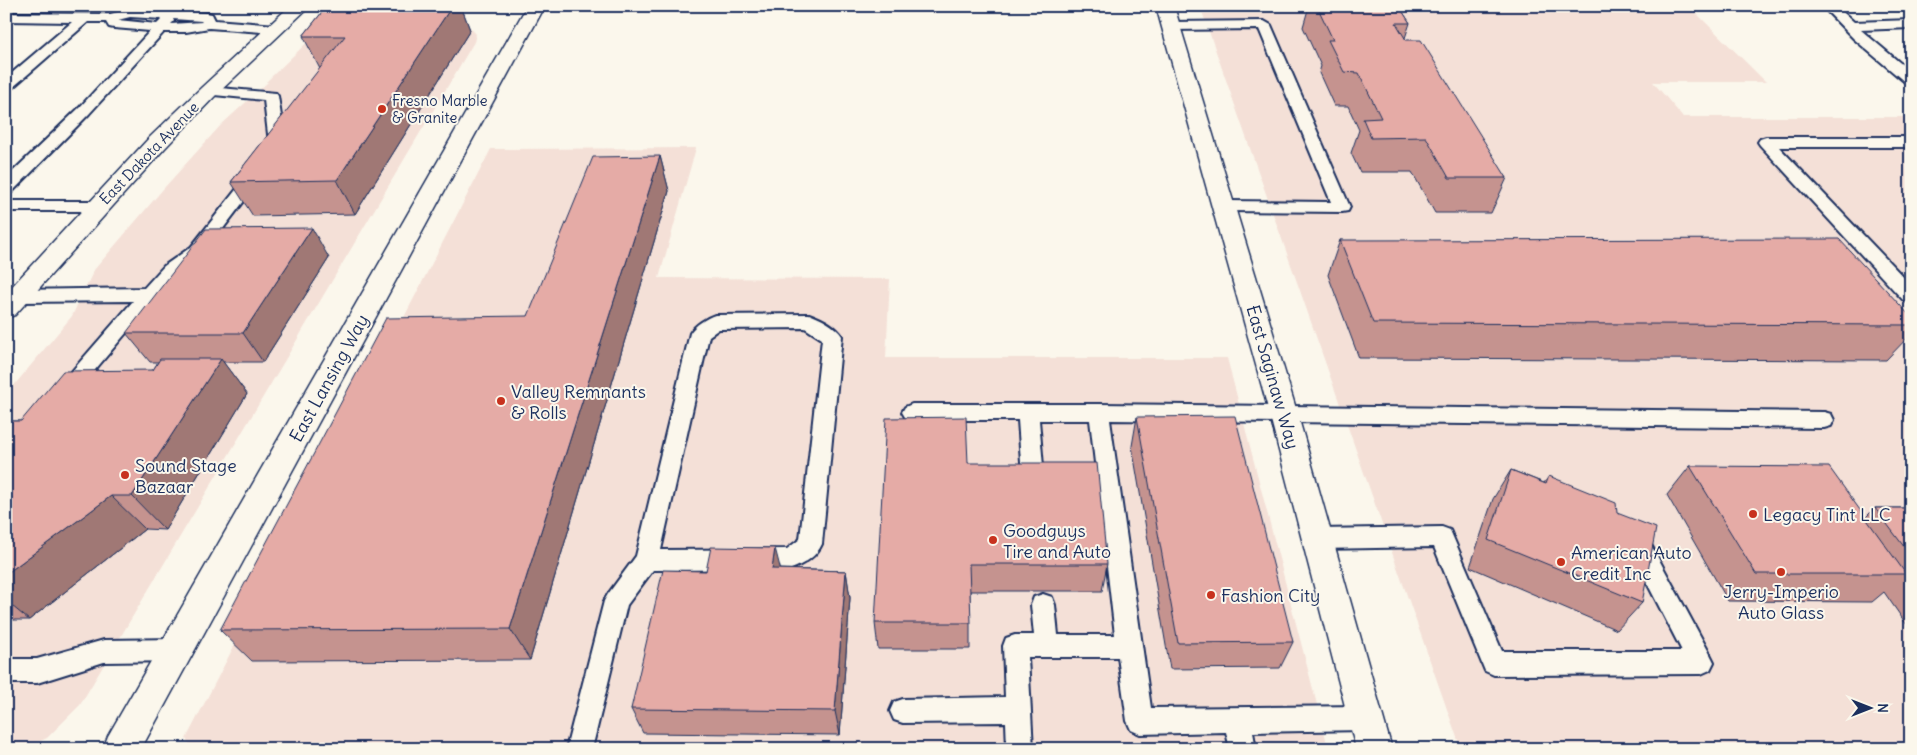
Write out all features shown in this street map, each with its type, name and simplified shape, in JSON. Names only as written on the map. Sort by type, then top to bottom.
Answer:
[{"type":"street","name":"East Dakota Avenue","points":[[12,302],[98,206],[209,91],[301,6]]},
{"type":"street","name":"East Lansing Way","points":[[121,749],[536,6]]},
{"type":"street","name":"East Saginaw Way","points":[[1168,16],[1284,412],[1374,749]]},
{"type":"lane","points":[[1828,6],[1851,26],[1859,36],[1911,80]]},
{"type":"lane","points":[[6,17],[110,18],[130,13],[173,14],[208,17],[210,24]]},
{"type":"lane","points":[[6,188],[84,111],[173,14]]},
{"type":"lane","points":[[1168,16],[1264,25],[1342,207],[1224,206]]},
{"type":"lane","points":[[6,86],[86,17]]},
{"type":"lane","points":[[110,18],[114,24],[194,29],[210,24],[276,29]]},
{"type":"lane","points":[[1851,26],[1911,24]]},
{"type":"lane","points":[[53,406],[170,270],[197,251],[273,153],[277,143],[271,96],[209,91]]},
{"type":"lane","points":[[1911,142],[1766,142],[1911,297]]},
{"type":"lane","points":[[6,206],[98,206]]},
{"type":"lane","points":[[12,302],[150,294]]},
{"type":"lane","points":[[579,749],[616,601],[647,560],[700,334],[715,322],[809,321],[832,336],[811,544],[791,559],[647,560]]},
{"type":"lane","points":[[912,412],[1284,412],[1824,420]]},
{"type":"lane","points":[[1028,412],[1035,503]]},
{"type":"lane","points":[[1098,412],[1140,721],[1365,718]]},
{"type":"lane","points":[[1318,539],[1442,537],[1494,663],[1701,662],[1641,548]]},
{"type":"lane","points":[[1043,605],[1047,646]]},
{"type":"lane","points":[[1020,749],[1016,646],[1129,646]]},
{"type":"lane","points":[[6,671],[37,671],[104,651],[178,650]]},
{"type":"lane","points":[[903,710],[1018,709]]},
{"type":"lane","points":[[1237,720],[1243,749]]},
{"type":"shaded area","points":[[1200,6],[1689,6],[1766,82],[1653,82],[1683,117],[1911,117],[1911,749],[1461,749]]},
{"type":"shaded area","points":[[468,25],[476,34],[474,42],[80,705],[47,738],[24,749],[6,749],[6,395],[72,316],[94,270],[164,188],[221,125],[268,82],[266,82],[323,27]]},
{"type":"shaded area","points":[[696,148],[659,278],[890,279],[886,358],[1227,358],[1327,743],[1323,749],[193,749],[186,739],[491,149]]},
{"type":"building","points":[[327,6],[452,6],[337,180],[231,182],[345,36],[303,36]]},
{"type":"building","points":[[1317,6],[1399,6],[1410,23],[1396,23],[1406,40],[1421,40],[1507,178],[1449,178],[1426,137],[1371,138],[1363,119],[1381,118],[1359,73],[1344,72],[1328,40],[1333,40]]},
{"type":"building","points":[[660,156],[510,629],[220,630],[386,318],[528,316],[593,157]]},
{"type":"building","points":[[312,228],[243,333],[126,333],[206,229]]},
{"type":"building","points":[[1839,239],[1911,317],[1911,325],[1373,323],[1340,240]]},
{"type":"building","points":[[160,359],[221,359],[132,496],[111,496],[6,574],[6,421],[21,421],[63,371],[153,370]]},
{"type":"building","points":[[1235,416],[1293,642],[1178,643],[1137,417]]},
{"type":"building","points":[[966,417],[968,463],[1097,463],[1107,564],[969,564],[971,623],[875,623],[886,418]]},
{"type":"building","points":[[1690,466],[1829,467],[1906,574],[1756,574]]},
{"type":"building","points":[[1511,470],[1546,484],[1549,476],[1616,503],[1617,513],[1656,528],[1642,603],[1488,540]]},
{"type":"building","points":[[1875,508],[1911,508],[1911,556]]},
{"type":"building","points":[[711,547],[775,548],[772,569],[846,571],[835,711],[631,709],[663,570],[706,571]]},
{"type":"place","name":"Fresno Marble & Granite","points":[[382,109]]},
{"type":"place","name":"Valley Remnants & Rolls","points":[[501,401]]},
{"type":"place","name":"Sound Stage Bazaar","points":[[125,475]]},
{"type":"place","name":"Legacy Tint LLC","points":[[1753,514]]},
{"type":"place","name":"Goodguys Tire and Auto","points":[[993,540]]},
{"type":"place","name":"American Auto Credit Inc","points":[[1561,562]]},
{"type":"place","name":"Jerry-Imperio Auto Glass","points":[[1781,572]]},
{"type":"place","name":"Fashion City","points":[[1211,595]]}]
